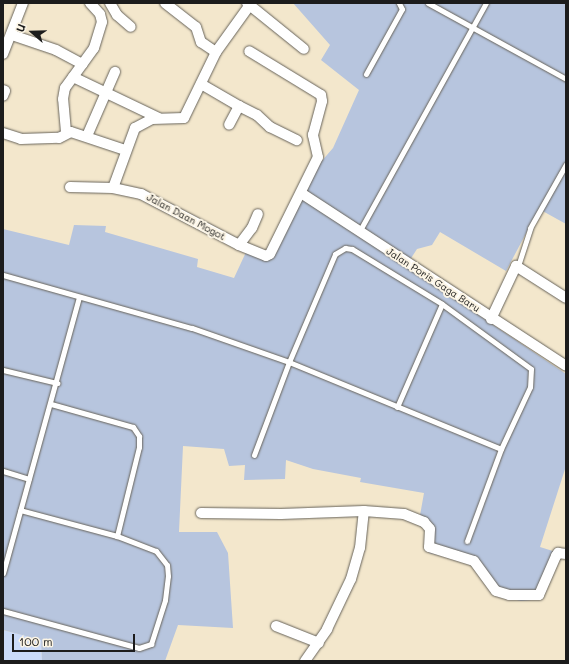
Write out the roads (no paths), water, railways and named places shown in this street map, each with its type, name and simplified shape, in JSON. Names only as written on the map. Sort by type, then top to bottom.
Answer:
[{"type":"street","points":[[3,54],[12,35],[23,3]]},
{"type":"street","points":[[66,132],[63,99],[65,88],[94,48],[102,22],[100,14],[90,3]]},
{"type":"street","points":[[110,3],[117,15],[131,27]]},
{"type":"street","points":[[164,3],[196,27],[201,42],[216,52]]},
{"type":"street","points":[[113,188],[125,150],[135,128],[141,122],[184,118],[216,52],[248,4],[304,49]]},
{"type":"street","points":[[12,35],[56,50],[82,64]]},
{"type":"street","name":"Jalan Daan Mogot","points":[[70,187],[113,188],[141,194],[239,245],[266,256],[270,254],[318,157],[313,135],[322,101],[321,95],[249,51]]},
{"type":"street","points":[[87,136],[105,91],[115,72]]},
{"type":"street","points":[[73,77],[161,119]]},
{"type":"street","points":[[201,84],[257,115],[270,127],[297,140]]},
{"type":"street","points":[[3,90],[5,91],[3,96]]},
{"type":"street","points":[[229,125],[239,106]]},
{"type":"street","points":[[3,133],[21,139],[59,138],[66,132]]},
{"type":"street","points":[[66,132],[87,136],[125,150]]},
{"type":"street","name":"Jalan Poris Gaga Baru","points":[[301,193],[491,319],[566,366]]},
{"type":"street","points":[[239,245],[252,228],[258,214]]},
{"type":"street","points":[[491,319],[500,304],[513,269],[518,266],[566,298]]},
{"type":"street","points":[[305,661],[319,643],[355,568],[364,511]]},
{"type":"street","points":[[201,513],[288,514],[364,511],[404,514],[424,522],[430,529],[429,548],[474,561],[496,591],[509,595],[539,595],[556,556],[558,553],[566,554]]},
{"type":"street","points":[[276,626],[319,643]]},
{"type":"lane","points":[[366,74],[402,9],[399,3]]},
{"type":"lane","points":[[428,3],[566,79]]},
{"type":"lane","points":[[359,232],[486,3]]},
{"type":"lane","points":[[518,266],[530,228],[566,164]]},
{"type":"lane","points":[[254,455],[289,362],[339,250],[345,248],[357,251],[442,304],[531,369],[530,387],[502,449],[467,540]]},
{"type":"lane","points":[[3,275],[192,328],[289,362],[502,449]]},
{"type":"lane","points":[[3,573],[80,296]]},
{"type":"lane","points":[[396,407],[442,304]]},
{"type":"lane","points":[[3,370],[57,383]]},
{"type":"lane","points":[[51,404],[133,427],[140,436],[139,447],[117,536]]},
{"type":"lane","points":[[3,471],[29,479]]},
{"type":"lane","points":[[3,611],[138,648],[151,644],[165,600],[168,576],[167,565],[156,551],[117,536],[20,510]]}]
